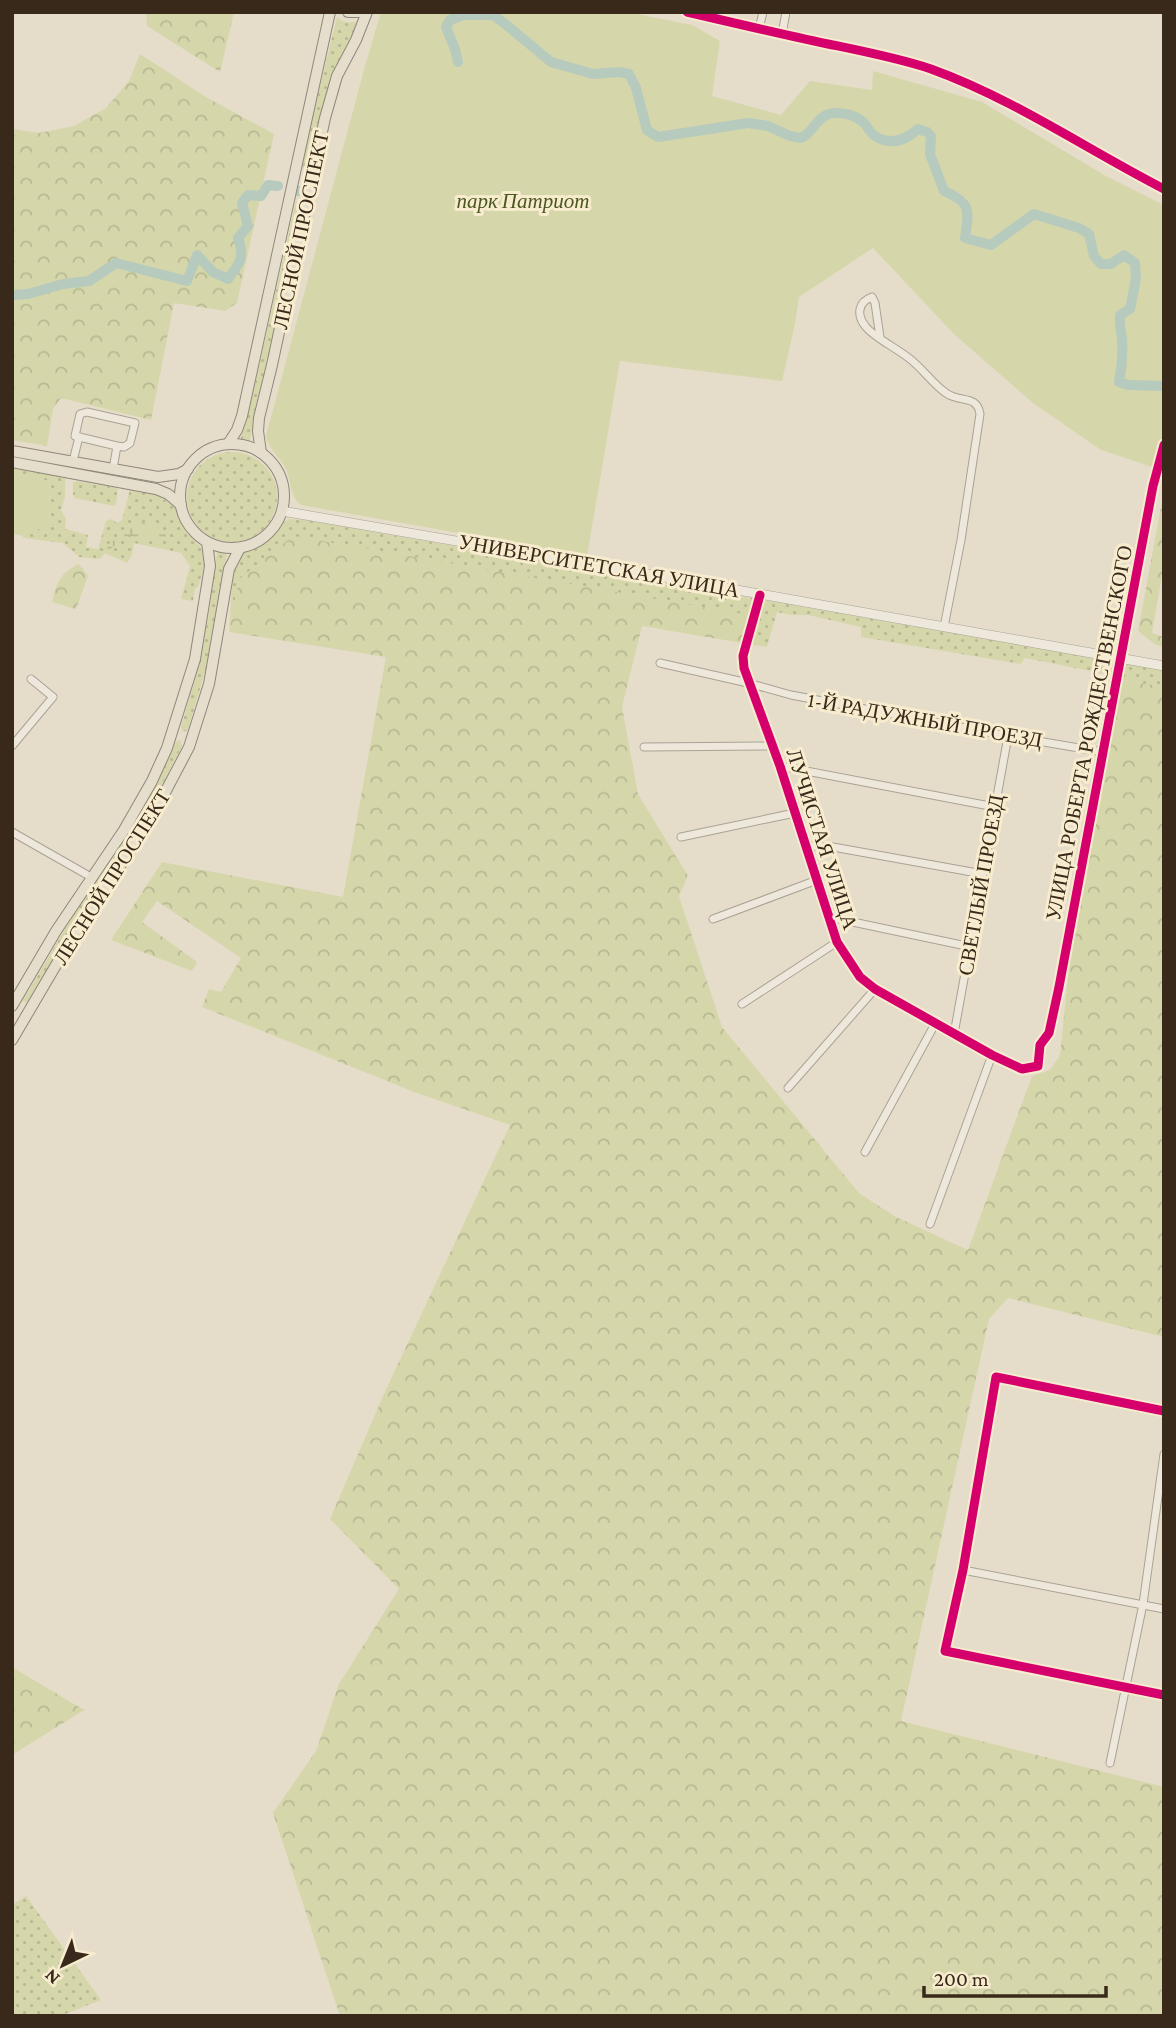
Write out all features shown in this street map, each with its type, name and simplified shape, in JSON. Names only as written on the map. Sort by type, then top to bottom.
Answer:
[{"type":"main road","name":"ЛЕСНОЙ ПРОСПЕКТ","points":[[228,444],[242,416],[330,12]]},
{"type":"main road","points":[[348,12],[359,12]]},
{"type":"main road","name":"ЛЕСНОЙ ПРОСПЕКТ","points":[[261,453],[259,418],[333,88],[367,12]]},
{"type":"main road","points":[[12,451],[158,477],[179,474],[214,447],[228,444],[250,448],[271,462],[283,485],[282,511],[267,536],[249,546],[223,548],[194,533],[185,520],[181,505],[182,480],[188,469]]},
{"type":"main road","points":[[12,462],[160,490],[181,505]]},
{"type":"main road","name":"ЛЕСНОЙ ПРОСПЕКТ","points":[[12,1006],[56,931],[135,811],[152,781],[170,739],[195,659],[210,566],[207,542]]},
{"type":"main road","name":"ЛЕСНОЙ ПРОСПЕКТ","points":[[12,1040],[76,931],[150,821],[188,747],[209,684],[229,569],[240,548]]},
{"type":"main road","points":[[175,727],[183,734],[194,732]]},
{"type":"main road","points":[[170,739],[181,738],[188,747]]},
{"type":"main road","points":[[12,1006],[24,1006],[28,1013]]},
{"type":"street","points":[[687,12],[930,69],[1019,108],[1164,189]]},
{"type":"street","points":[[759,29],[763,12]]},
{"type":"street","points":[[782,34],[786,12]]},
{"type":"street","points":[[880,337],[872,297],[859,306],[859,314],[866,327],[880,337],[911,359],[947,395],[974,401],[979,406],[967,502],[944,627]]},
{"type":"street","points":[[86,412],[135,423],[130,443],[124,447],[117,446],[75,436],[80,414],[86,412]]},
{"type":"street","points":[[74,461],[79,438]]},
{"type":"street","points":[[113,469],[117,446]]},
{"type":"street","name":"УЛИЦА РОБЕРТА РОЖДЕСТВЕНСКОГО","points":[[1059,987],[1153,486]]},
{"type":"street","name":"УНИВЕРСИТЕТСКАЯ УЛИЦА","points":[[282,511],[1164,666]]},
{"type":"street","name":"ЛУЧИСТАЯ УЛИЦА","points":[[760,595],[743,656],[748,683],[780,766],[837,942],[860,977],[875,989],[935,1024],[1022,1069],[1038,1066],[1040,1045],[1049,1033],[1059,987]]},
{"type":"street","name":"1-Й РАДУЖНЫЙ ПРОЕЗД","points":[[660,663],[792,695],[1103,752]]},
{"type":"street","points":[[12,746],[53,697],[31,679]]},
{"type":"street","name":"СВЕТЛЫЙ ПРОЕЗД","points":[[954,1034],[1008,736]]},
{"type":"street","points":[[644,747],[773,746]]},
{"type":"street","points":[[780,766],[995,807]]},
{"type":"street","points":[[681,837],[795,813]]},
{"type":"street","points":[[12,832],[91,877]]},
{"type":"street","points":[[806,846],[833,847],[984,874]]},
{"type":"street","points":[[713,919],[817,880]]},
{"type":"street","points":[[830,917],[971,947]]},
{"type":"street","points":[[742,1004],[837,942]]},
{"type":"street","points":[[788,1088],[875,989]]},
{"type":"street","points":[[865,1152],[935,1024]]},
{"type":"street","points":[[930,1224],[992,1055]]},
{"type":"street","points":[[1164,1410],[996,1377],[963,1570],[945,1651],[1164,1695]]},
{"type":"street","points":[[1110,1763],[1143,1604],[1164,1454]]},
{"type":"street","points":[[963,1570],[1164,1609]]},
{"type":"green space","points":[[146,12],[234,12],[220,72],[147,26]]},
{"type":"green space","name":"парк Патриот","points":[[381,12],[627,12],[692,25],[720,41],[712,96],[781,115],[810,81],[872,90],[873,71],[982,102],[1106,176],[1164,205],[1164,471],[1101,450],[1033,403],[955,335],[873,248],[799,297],[782,381],[620,361],[587,556],[301,505],[293,493],[286,469],[266,436]]},
{"type":"green space","points":[[337,17],[348,22],[360,21],[334,77],[308,169],[300,168]]},
{"type":"green space","points":[[140,54],[206,97],[274,134],[237,303],[225,311],[174,303],[151,420],[61,398],[53,409],[47,446],[12,440],[12,129],[39,133],[74,126],[106,108],[129,81]]},
{"type":"green space","points":[[296,201],[305,203],[249,444],[240,442]]},
{"type":"green space","points":[[232,452],[249,456],[264,465],[273,480],[277,497],[273,514],[264,529],[249,538],[232,542],[215,538],[200,529],[191,514],[187,497],[191,480],[200,465],[215,456]]},
{"type":"green space","points":[[12,468],[65,477],[65,497],[61,510],[66,519],[65,529],[88,535],[86,547],[98,549],[106,521],[111,519],[117,523],[122,520],[130,489],[161,497],[170,504],[174,503],[185,531],[200,546],[204,556],[204,567],[193,601],[181,599],[190,566],[181,553],[134,543],[127,563],[105,553],[100,559],[79,557],[63,543],[24,538],[21,535],[49,525],[51,481],[12,474]]},
{"type":"green space","points":[[12,474],[51,481],[49,526],[21,535],[12,534]]},
{"type":"green space","points":[[76,481],[118,488],[116,504],[114,506],[75,498],[73,483]]},
{"type":"green space","points":[[1164,491],[1164,564],[1152,633],[1164,637],[1164,647],[1156,645],[1138,631]]},
{"type":"green space","points":[[289,519],[1164,670],[1164,687],[1025,658],[1021,664],[861,637],[861,627],[808,615],[777,612],[767,647],[748,644],[755,616],[239,579],[229,632],[237,563],[241,556],[269,538]]},
{"type":"green space","points":[[136,521],[164,531],[167,539],[127,536],[105,553],[111,540]]},
{"type":"green space","points":[[293,536],[755,616],[748,644],[642,626],[622,707],[638,794],[688,876],[679,896],[722,1027],[859,1193],[896,1217],[968,1250],[1032,1076],[1050,1070],[1060,1055],[1069,966],[1122,680],[1164,687],[1164,1337],[1008,1298],[989,1319],[901,1721],[1164,1787],[1164,2016],[340,2016],[273,1813],[316,1751],[339,1684],[399,1589],[330,1519],[383,1396],[510,1125],[417,1093],[202,1007],[209,989],[221,992],[241,958],[157,901],[142,922],[197,962],[192,971],[111,940],[162,862],[343,897],[386,657],[229,632],[239,579]]},
{"type":"green space","points":[[217,552],[227,554],[206,668],[188,730],[183,732],[181,727],[197,672],[209,614]]},
{"type":"green space","points":[[79,564],[88,576],[76,609],[52,602],[60,579]]},
{"type":"green space","points":[[180,740],[182,746],[141,825],[66,938],[28,1006],[22,1001],[72,916],[132,826],[175,742]]},
{"type":"green space","points":[[12,1667],[84,1710],[12,1755]]},
{"type":"green space","points":[[26,1896],[101,2000],[60,2016],[12,2016],[12,1905]]},
{"type":"waterway","points":[[458,62],[446,27],[450,20],[463,15],[493,15],[551,62],[593,74],[629,74],[636,88],[647,130],[658,137],[748,123],[768,126],[801,138],[825,116],[838,113],[857,118],[873,135],[887,141],[903,139],[918,129],[927,132],[931,136],[930,154],[944,191],[960,200],[966,209],[965,238],[991,245],[1034,214],[1079,228],[1089,234],[1094,256],[1101,264],[1111,264],[1124,255],[1135,263],[1136,279],[1130,309],[1120,315],[1122,366],[1119,382],[1128,385],[1164,386]]},
{"type":"waterway","points":[[12,295],[89,281],[116,263],[187,281],[197,255],[213,272],[228,279],[240,260],[238,238],[248,226],[242,203],[248,195],[261,196],[268,185],[278,186]]},
{"type":"waterway","points":[[297,191],[302,191]]},
{"type":"cycle path","points":[[687,12],[906,61],[931,69],[1021,110],[1164,189]]},
{"type":"cycle path","points":[[760,595],[743,656],[744,668],[780,766],[837,942],[860,977],[875,989],[992,1055],[1022,1069],[1038,1066],[1040,1045],[1049,1033],[1059,987],[1153,486],[1164,445]]},
{"type":"cycle path","points":[[1164,1411],[996,1377],[963,1570],[945,1651],[1164,1695]]}]
